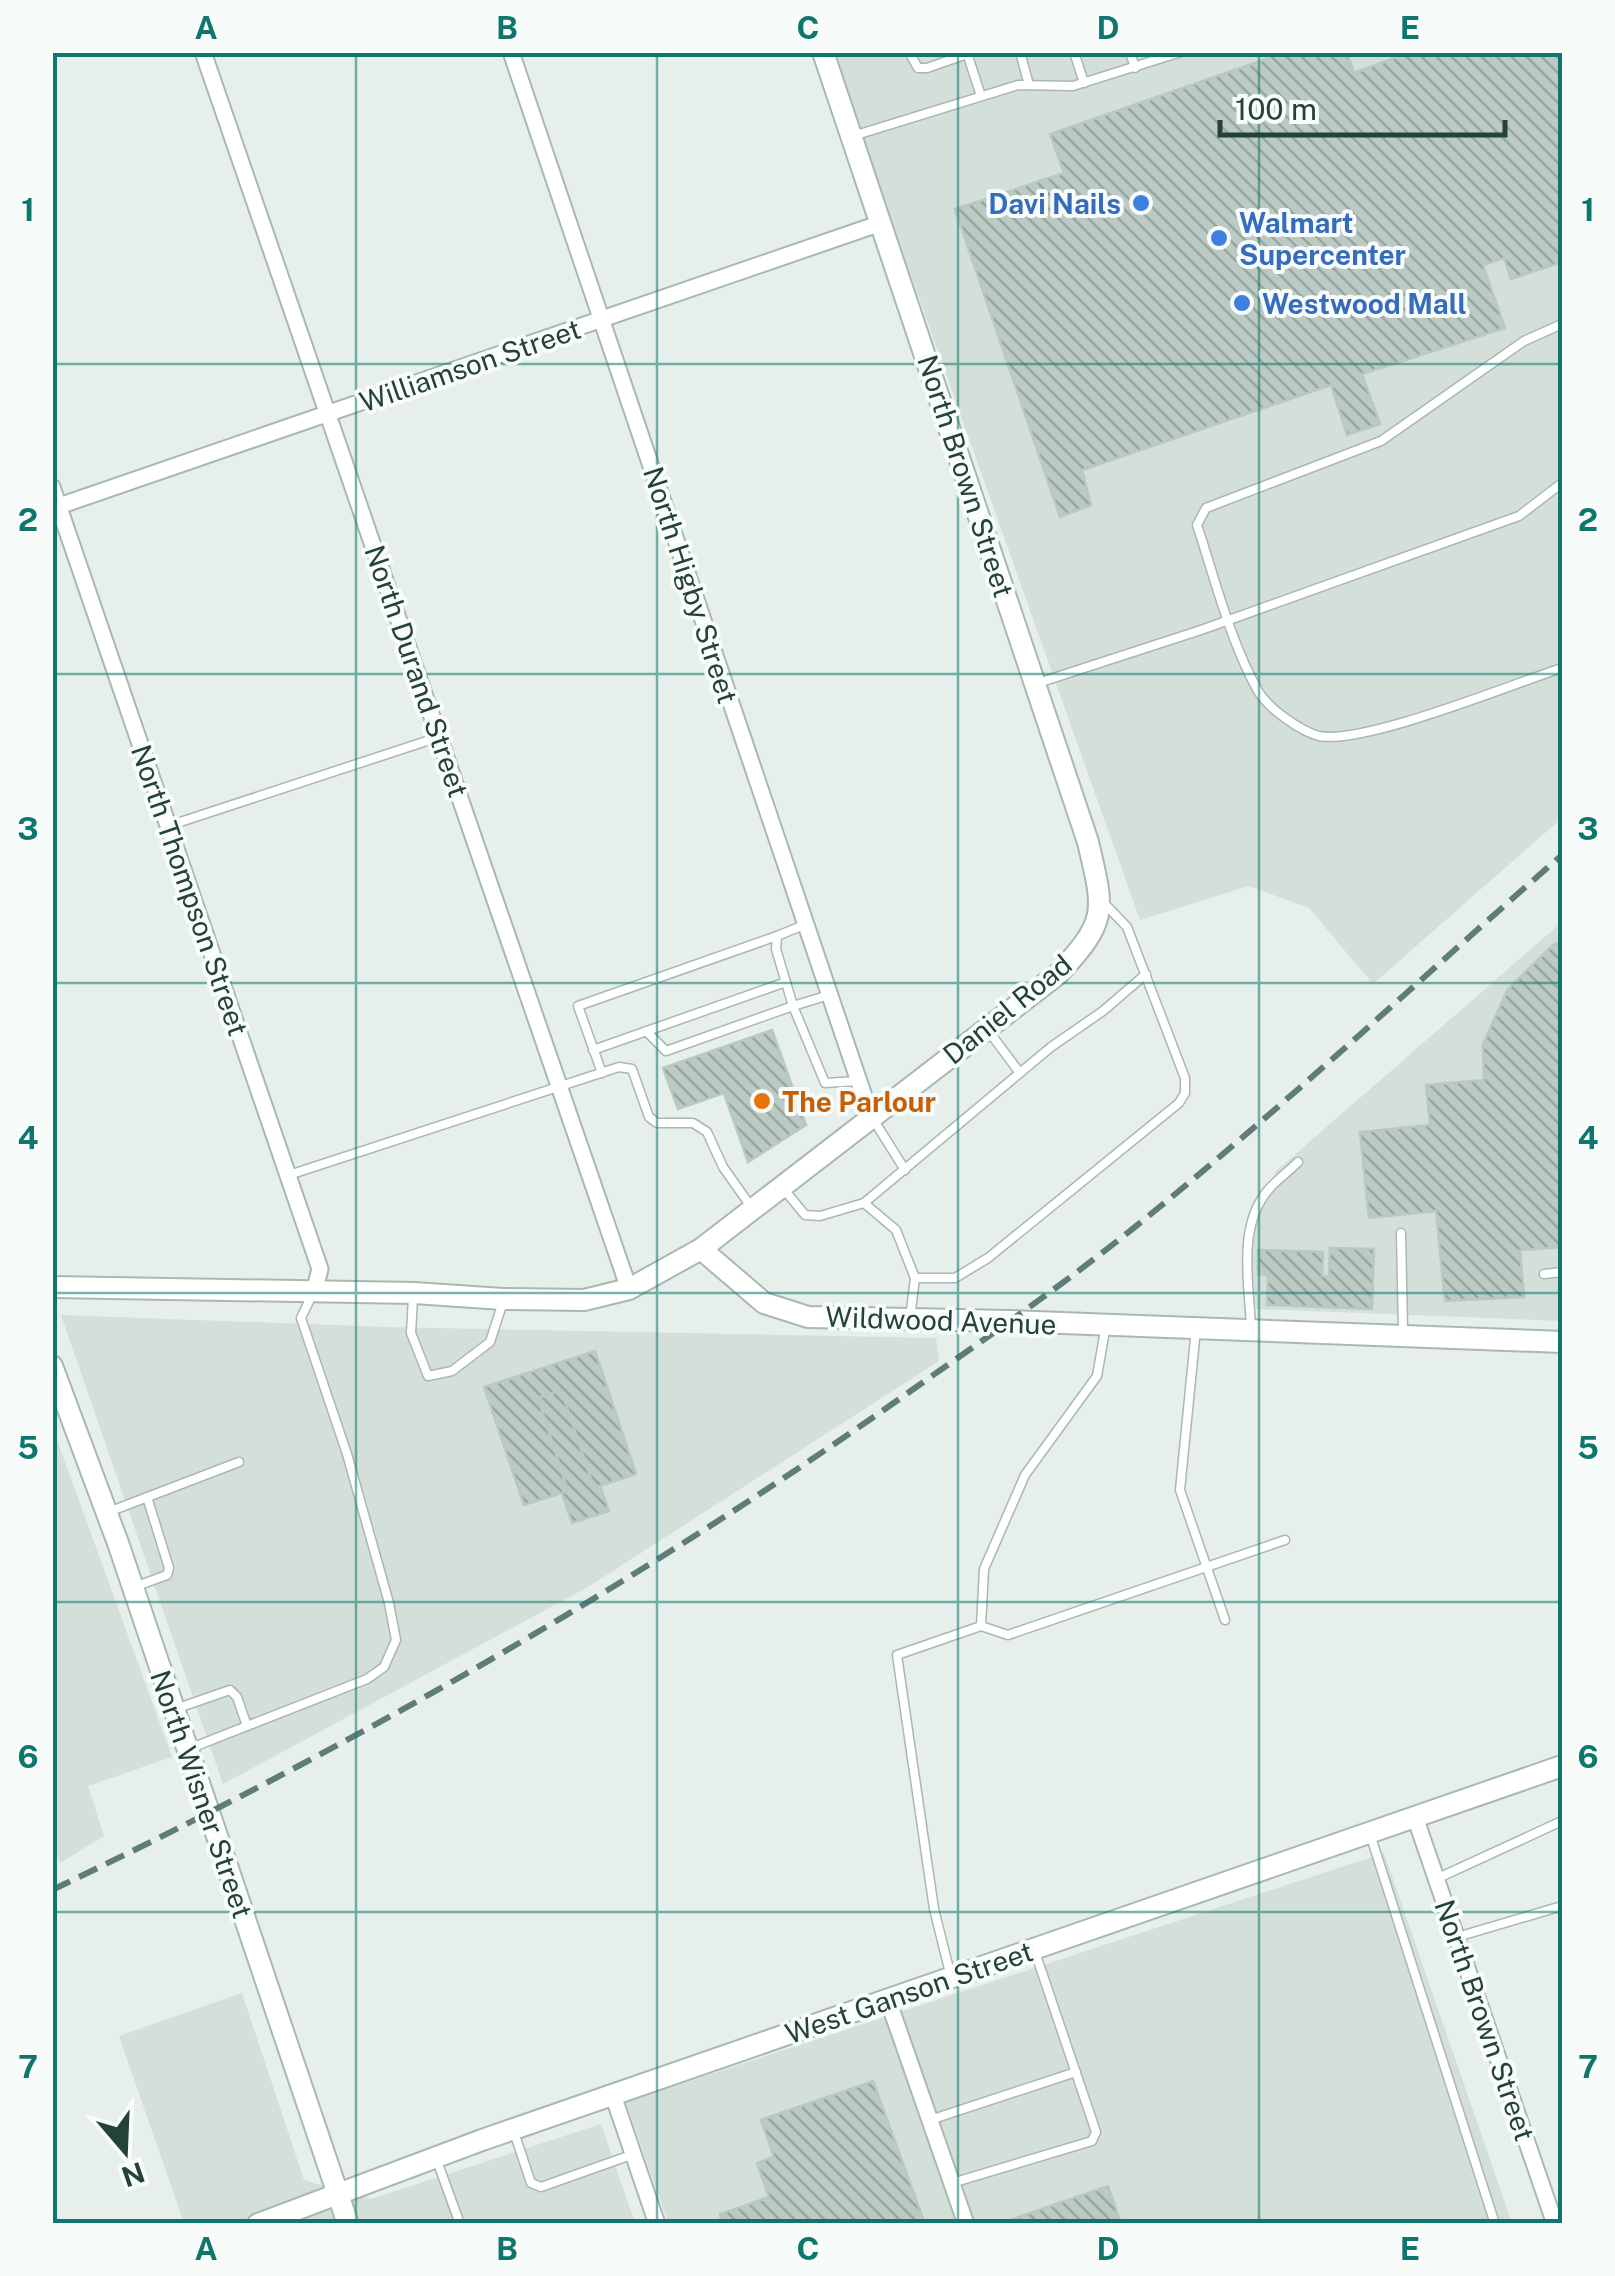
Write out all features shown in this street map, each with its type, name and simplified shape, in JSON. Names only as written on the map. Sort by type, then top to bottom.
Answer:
[{"type":"street","name":"North Durand Street","points":[[203,52],[629,1289]]},
{"type":"street","name":"North Higby Street","points":[[511,52],[871,1117]]},
{"type":"street","name":"North Brown Street","points":[[824,52],[1088,842],[1102,901]]},
{"type":"street","name":"Williamson Street","points":[[59,506],[882,223]]},
{"type":"street","name":"North Thompson Street","points":[[52,488],[320,1269],[314,1292]]},
{"type":"street","name":"Daniel Road","points":[[701,1249],[1058,974],[1095,931],[1102,901]]},
{"type":"street","points":[[52,1288],[414,1293],[584,1300],[629,1289],[701,1249]]},
{"type":"street","name":"Wildwood Avenue","points":[[701,1249],[764,1303],[808,1316],[1562,1342]]},
{"type":"street","name":"North Wisner Street","points":[[52,1366],[132,1588],[348,2224]]},
{"type":"street","name":"West Ganson Street","points":[[258,2224],[513,2129],[1370,1832],[1562,1770]]},
{"type":"street","name":"North Brown Street","points":[[1415,1817],[1555,2224]]},
{"type":"street","points":[[888,2000],[966,2224]]},
{"type":"street","points":[[614,2095],[657,2224]]},
{"type":"lane","points":[[910,52],[918,68],[966,53],[981,96]]},
{"type":"lane","points":[[1020,52],[1030,85]]},
{"type":"lane","points":[[1074,52],[1084,83]]},
{"type":"lane","points":[[1130,52],[1136,68]]},
{"type":"lane","points":[[853,136],[1018,85],[1073,86],[1177,53]]},
{"type":"lane","points":[[1562,324],[1524,341],[1381,441],[1206,508],[1197,525],[1229,620],[1260,694],[1294,724],[1319,736],[1361,735],[1562,668]]},
{"type":"lane","points":[[1035,684],[1229,620],[1519,516],[1562,483]]},
{"type":"lane","points":[[167,826],[439,737]]},
{"type":"lane","points":[[915,1278],[955,1278],[988,1258],[1179,1104],[1185,1092],[1185,1078],[1127,926],[1102,901]]},
{"type":"lane","points":[[602,1073],[578,1006],[804,925]]},
{"type":"lane","points":[[777,936],[776,949],[786,982],[825,1084],[859,1081]]},
{"type":"lane","points":[[782,1187],[806,1215],[820,1216],[864,1203],[1146,974]]},
{"type":"lane","points":[[594,1050],[786,982]]},
{"type":"lane","points":[[646,1031],[666,1051],[828,995]]},
{"type":"lane","points":[[987,1028],[1020,1074]]},
{"type":"lane","points":[[288,1175],[619,1066],[632,1069],[649,1116],[657,1123],[694,1123],[707,1132],[723,1166],[752,1208]]},
{"type":"lane","points":[[871,1117],[906,1170]]},
{"type":"lane","points":[[1251,1331],[1248,1244],[1254,1216],[1266,1191],[1298,1162]]},
{"type":"lane","points":[[864,1203],[896,1230],[915,1278],[910,1318]]},
{"type":"lane","points":[[1400,1233],[1403,1337]]},
{"type":"lane","points":[[1544,1274],[1562,1272]]},
{"type":"lane","points":[[187,1750],[367,1680],[384,1667],[396,1640],[347,1454],[300,1318],[314,1292]]},
{"type":"lane","points":[[414,1293],[411,1333],[428,1376],[452,1371],[490,1342],[503,1299]]},
{"type":"lane","points":[[981,1626],[984,1569],[1025,1475],[1097,1376],[1106,1325]]},
{"type":"lane","points":[[1196,1329],[1180,1490],[1226,1620]]},
{"type":"lane","points":[[106,1513],[240,1462]]},
{"type":"lane","points":[[132,1588],[167,1575],[169,1568],[147,1497]]},
{"type":"lane","points":[[951,1977],[934,1909],[897,1655],[981,1626],[1008,1635],[1284,1540]]},
{"type":"lane","points":[[174,1710],[230,1690],[237,1696],[247,1726]]},
{"type":"lane","points":[[1436,1878],[1562,1820]]},
{"type":"lane","points":[[1370,1832],[1496,2224]]},
{"type":"lane","points":[[1456,1938],[1562,1906]]},
{"type":"lane","points":[[952,2183],[1092,2140],[1096,2132],[1034,1949]]},
{"type":"lane","points":[[930,2120],[1076,2072]]},
{"type":"lane","points":[[513,2129],[532,2183],[542,2188],[634,2154]]},
{"type":"lane","points":[[436,2158],[460,2224]]},
{"type":"shaded area","points":[[832,53],[1562,53],[1562,818],[1373,984],[1309,908],[1249,886],[1140,920]]},
{"type":"shaded area","points":[[1562,922],[1562,1321],[1256,1309],[1247,1237],[1276,1171]]},
{"type":"shaded area","points":[[61,1315],[387,1327],[936,1338],[939,1361],[588,1587],[223,1784]]},
{"type":"shaded area","points":[[53,1429],[172,1757],[88,1786],[104,1836],[60,1863],[52,1840]]},
{"type":"shaded area","points":[[1384,1853],[1512,2223],[668,2223],[626,2102]]},
{"type":"shaded area","points":[[242,1993],[304,2180],[371,2199],[601,2124],[635,2223],[184,2223],[119,2036]]},
{"type":"building","name":"Westwood Mall","points":[[1267,52],[1347,52],[1354,73],[1410,52],[1562,52],[1562,262],[1511,279],[1504,258],[1483,265],[1505,328],[1362,374],[1380,424],[1347,435],[1331,385],[1082,470],[1091,505],[1060,517],[955,209],[1064,173],[1050,134],[1269,58]]},
{"type":"building","points":[[1562,943],[1562,1247],[1520,1250],[1524,1297],[1445,1301],[1436,1211],[1369,1218],[1360,1132],[1430,1125],[1426,1085],[1484,1080],[1483,1044],[1508,989],[1554,944]]},
{"type":"building","name":"The Parlour","points":[[772,1030],[806,1125],[748,1162],[724,1093],[678,1109],[663,1068]]},
{"type":"building","points":[[1330,1248],[1374,1249],[1372,1309],[1267,1305],[1268,1275],[1258,1274],[1258,1250],[1323,1252],[1322,1276],[1329,1277]]},
{"type":"building","points":[[595,1351],[636,1474],[594,1488],[561,1390],[538,1398],[568,1491],[524,1505],[484,1387]]},
{"type":"building","points":[[561,1390],[594,1488],[600,1486],[609,1511],[572,1523],[562,1493],[568,1491],[538,1398]]},
{"type":"building","points":[[873,2081],[925,2224],[722,2224],[720,2214],[769,2197],[757,2163],[774,2157],[761,2120]]},
{"type":"building","points":[[1108,2186],[1120,2221],[1011,2224],[1010,2220]]},
{"type":"railway","points":[[52,1890],[279,1776],[502,1653],[719,1521],[825,1451],[1023,1312],[1173,1196],[1562,855]]},
{"type":"place","name":"Davi Nails","points":[[1141,203]]},
{"type":"place","name":"Walmart Supercenter","points":[[1219,238]]},
{"type":"place","name":"Westwood Mall","points":[[1242,303]]},
{"type":"place","name":"The Parlour","points":[[762,1101]]}]
